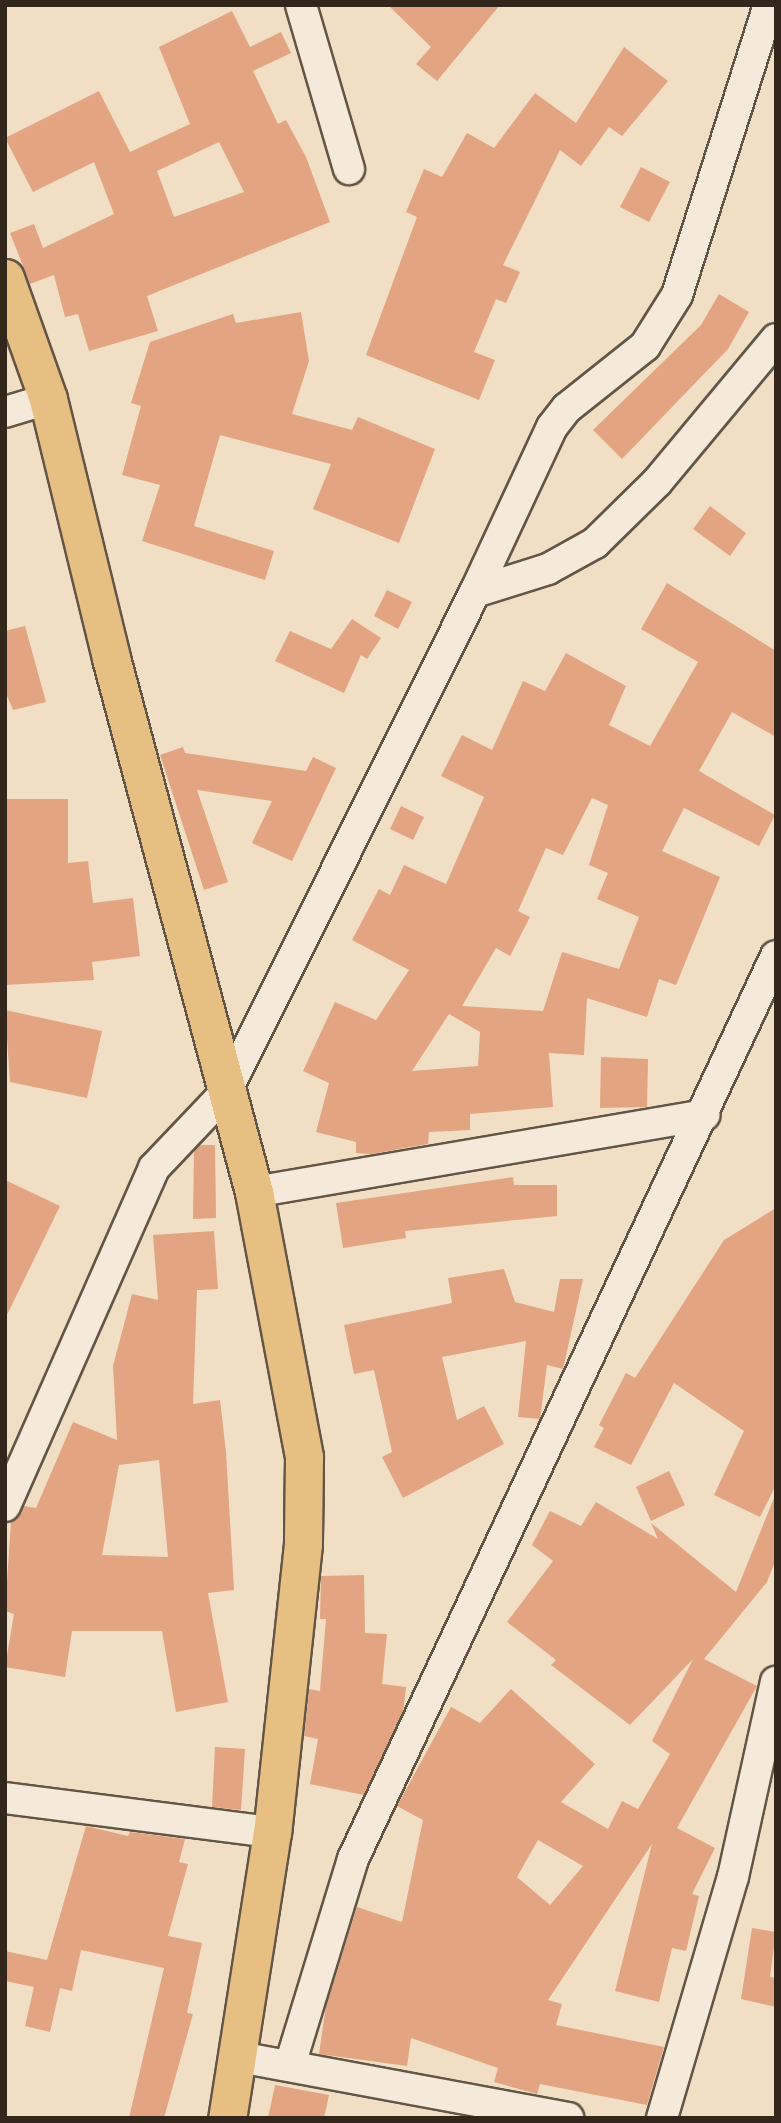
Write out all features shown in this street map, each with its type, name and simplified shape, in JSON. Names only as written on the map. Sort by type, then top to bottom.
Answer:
[{"type":"main road","points":[[5,278],[48,399],[254,1192],[304,1457],[307,1495],[272,1832],[239,2057],[227,2118]]},
{"type":"street","points":[[300,5],[349,169]]},
{"type":"street","points":[[5,1506],[154,1168],[226,1092],[475,592],[552,427],[645,346],[677,295],[769,5]]},
{"type":"street","points":[[475,592],[548,569],[594,543],[657,482],[776,339]]},
{"type":"street","points":[[5,412],[48,399]]},
{"type":"street","points":[[290,2065],[353,1859],[704,1115],[776,956]]},
{"type":"street","points":[[254,1192],[704,1115]]},
{"type":"street","points":[[662,2118],[733,1877],[776,1682]]},
{"type":"street","points":[[5,1798],[272,1832]]},
{"type":"street","points":[[239,2057],[568,2118]]},
{"type":"building","points":[[388,5],[500,5],[437,81],[416,64],[431,47]]},
{"type":"building","points":[[232,11],[250,47],[281,32],[291,53],[253,71],[278,124],[286,120],[306,157],[330,222],[147,296],[158,331],[89,351],[78,314],[65,317],[54,275],[30,284],[10,233],[34,224],[43,248],[114,214],[94,162],[33,192],[5,138],[99,91],[130,152],[190,124],[159,47]],"holes":[[[219,142],[244,192],[174,217],[157,171]]]},
{"type":"building","points":[[624,47],[668,81],[622,136],[609,127],[581,166],[560,150],[503,265],[520,272],[506,303],[496,299],[474,352],[495,360],[479,400],[366,355],[417,217],[406,212],[424,169],[442,177],[467,133],[494,148],[535,93],[576,123]]},
{"type":"building","points":[[641,167],[670,182],[649,222],[620,207]]},
{"type":"building","points":[[719,294],[749,312],[728,349],[622,459],[593,430],[701,325]]},
{"type":"building","points":[[301,312],[309,361],[292,414],[352,430],[358,417],[435,449],[399,543],[313,509],[331,464],[220,435],[194,526],[274,551],[265,580],[142,541],[160,485],[122,475],[141,406],[131,403],[150,342],[233,314],[236,323]]},
{"type":"building","points":[[710,506],[746,533],[730,556],[693,529]]},
{"type":"building","points":[[667,583],[776,651],[776,737],[732,712],[699,771],[775,815],[759,846],[684,808],[662,851],[720,877],[676,985],[659,979],[647,1017],[587,998],[584,1055],[549,1053],[553,1107],[470,1114],[470,1130],[429,1132],[428,1144],[371,1154],[356,1153],[356,1142],[316,1132],[329,1083],[303,1071],[335,1002],[376,1020],[409,970],[352,940],[379,889],[390,895],[404,865],[446,884],[484,797],[441,776],[462,735],[492,750],[523,681],[545,691],[566,653],[626,686],[609,725],[650,746],[698,662],[641,629]],"holes":[[[592,798],[608,805],[589,865],[608,873],[597,899],[639,917],[619,969],[562,952],[543,1011],[462,1006],[496,948],[510,956],[530,917],[518,911],[546,848],[563,855]],[[449,1014],[480,1032],[478,1066],[412,1071]]]},
{"type":"building","points":[[387,590],[412,602],[398,629],[374,616]]},
{"type":"building","points":[[352,619],[381,638],[367,659],[361,655],[344,693],[275,661],[290,631],[331,649]]},
{"type":"building","points":[[25,626],[46,702],[13,710],[5,691],[5,631]]},
{"type":"building","points":[[183,747],[185,753],[306,771],[313,757],[336,768],[292,861],[252,843],[272,801],[197,790],[228,882],[204,890],[160,755]]},
{"type":"building","points":[[5,799],[68,799],[68,863],[88,861],[93,903],[133,898],[140,956],[92,962],[94,980],[5,985]]},
{"type":"building","points":[[401,806],[424,817],[413,840],[390,829]]},
{"type":"building","points":[[5,1010],[102,1031],[87,1098],[10,1082]]},
{"type":"building","points":[[601,1057],[648,1059],[647,1107],[600,1108]]},
{"type":"building","points":[[199,1145],[215,1145],[216,1218],[193,1219],[194,1152]]},
{"type":"building","points":[[513,1177],[514,1185],[557,1185],[557,1216],[405,1231],[406,1238],[343,1248],[336,1203]]},
{"type":"building","points":[[5,1180],[60,1206],[5,1319]]},
{"type":"building","points":[[776,1208],[776,1485],[760,1517],[714,1495],[744,1431],[674,1383],[631,1465],[594,1447],[604,1428],[599,1425],[626,1373],[635,1378],[724,1240]]},
{"type":"building","points":[[214,1231],[218,1289],[197,1290],[193,1404],[220,1400],[226,1452],[234,1590],[208,1593],[228,1702],[176,1712],[162,1631],[72,1631],[65,1677],[5,1667],[14,1614],[5,1611],[11,1522],[24,1506],[36,1508],[73,1422],[117,1440],[113,1366],[132,1294],[158,1300],[153,1235]],"holes":[[[159,1460],[168,1557],[102,1555],[119,1465]]]},
{"type":"building","points":[[504,1269],[515,1302],[554,1312],[560,1279],[583,1279],[563,1369],[547,1365],[540,1419],[518,1417],[526,1341],[442,1357],[457,1420],[484,1406],[504,1444],[403,1498],[382,1457],[392,1452],[374,1370],[354,1374],[344,1325],[452,1303],[448,1278]]},
{"type":"building","points":[[669,1471],[685,1505],[651,1521],[636,1487]]},
{"type":"building","points":[[776,1493],[776,1559],[767,1582],[704,1659],[757,1686],[677,1828],[715,1848],[692,1894],[699,1896],[686,1951],[672,1948],[659,2002],[615,1991],[652,1844],[548,2000],[562,2004],[556,2025],[664,2047],[647,2105],[540,2084],[537,2094],[494,2082],[498,2068],[411,2038],[407,2066],[319,2054],[326,2006],[357,1907],[402,1922],[423,1820],[397,1806],[451,1707],[480,1723],[511,1689],[595,1764],[561,1802],[608,1829],[622,1801],[638,1809],[670,1754],[652,1741],[693,1659],[630,1725],[551,1665],[556,1660],[507,1622],[553,1561],[532,1545],[550,1511],[581,1526],[596,1502],[658,1539],[651,1523],[736,1592]],"holes":[[[538,1840],[583,1866],[550,1905],[517,1877]]]},
{"type":"building","points":[[364,1575],[365,1633],[387,1634],[382,1684],[406,1687],[403,1712],[364,1795],[310,1784],[318,1739],[304,1736],[309,1689],[320,1691],[326,1619],[320,1619],[321,1576]]},
{"type":"building","points":[[215,1747],[245,1749],[241,1810],[212,1807]]},
{"type":"building","points":[[86,1826],[128,1836],[130,1832],[185,1839],[179,1862],[188,1864],[168,1936],[202,1943],[187,2013],[193,2014],[164,2118],[129,2118],[164,1968],[81,1950],[72,1991],[60,1988],[50,2032],[25,2026],[34,1987],[5,1981],[5,1951],[47,1960]]},
{"type":"building","points":[[752,1928],[776,1932],[770,1977],[776,1978],[776,2007],[741,1999]]},
{"type":"building","points":[[275,2085],[329,2095],[324,2118],[268,2118]]}]
